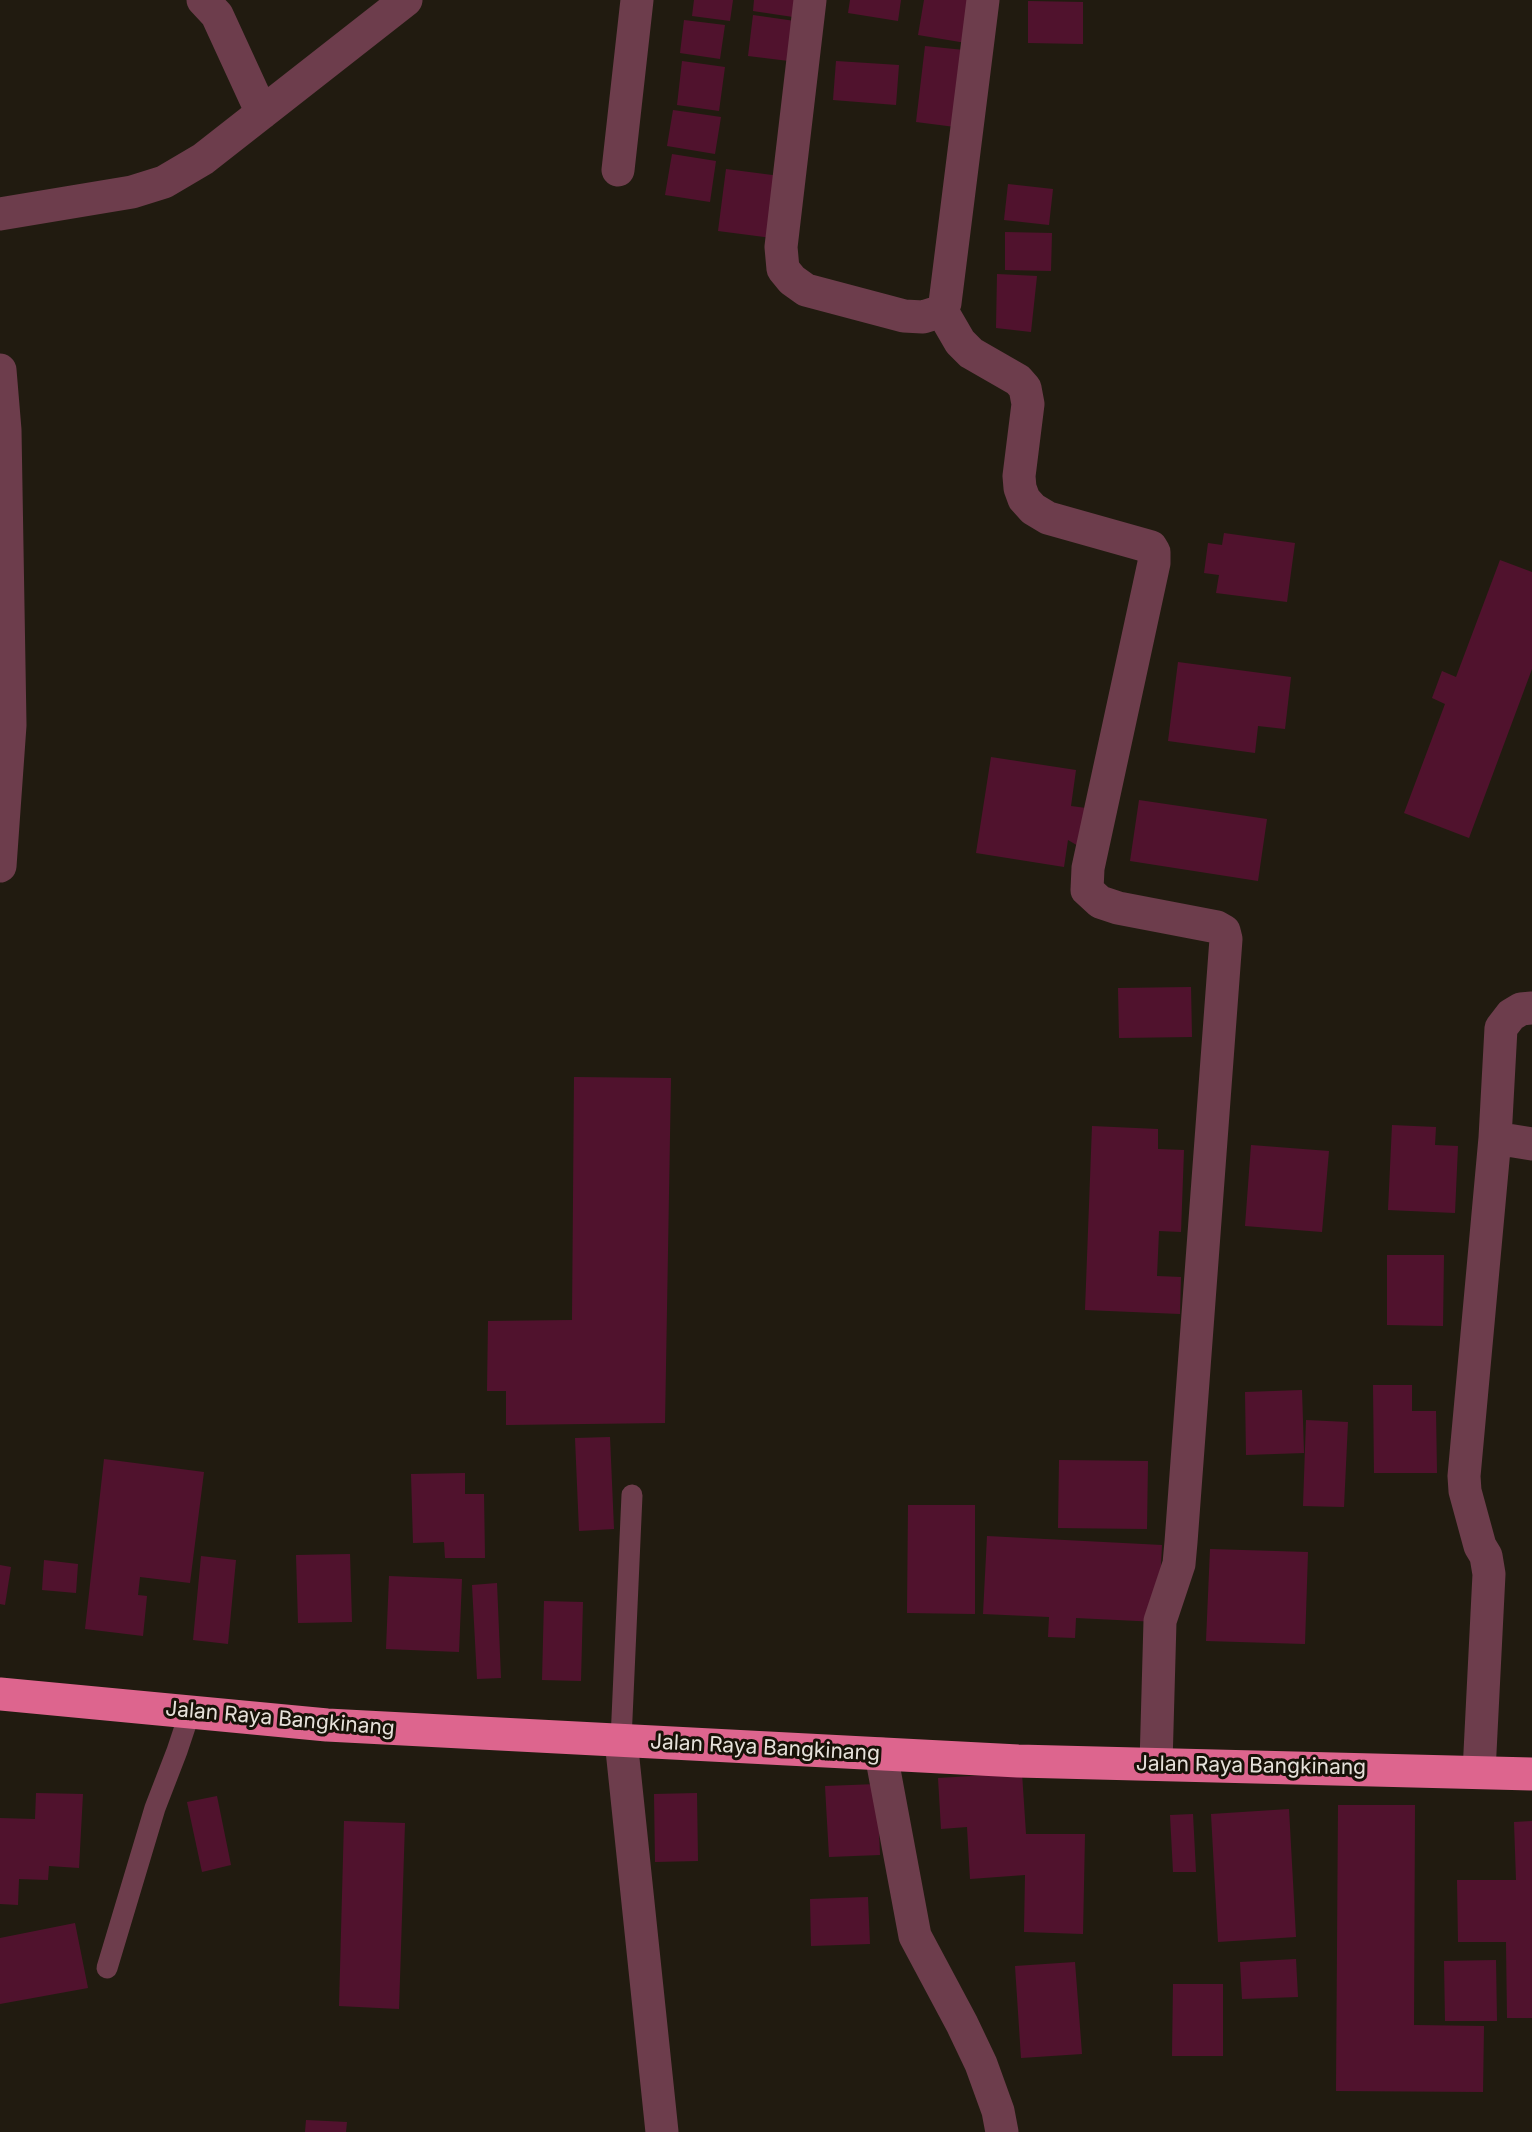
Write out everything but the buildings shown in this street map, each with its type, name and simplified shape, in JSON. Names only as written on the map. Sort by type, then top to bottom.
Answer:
[{"type":"highway","name":"Jalan Raya Bangkinang","points":[[0,1694],[327,1725],[881,1754],[1018,1761],[1532,1774]]},
{"type":"street","points":[[203,0],[217,15],[262,113]]},
{"type":"street","points":[[0,214],[132,192],[164,182],[203,159],[406,0]]},
{"type":"street","points":[[618,170],[637,0]]},
{"type":"street","points":[[810,0],[781,247],[783,269],[792,280],[806,290],[893,313],[923,317],[942,311]]},
{"type":"street","points":[[942,311],[945,303],[983,0]]},
{"type":"street","points":[[942,311],[960,342],[971,353],[1018,380],[1025,388],[1028,404],[1019,476],[1024,499],[1048,518],[1151,547],[1154,552],[1154,563],[1088,868],[1087,890],[1100,902],[1118,908],[1217,927],[1224,932],[1226,939],[1179,1564],[1160,1621],[1156,1764]]},
{"type":"street","points":[[0,370],[10,725],[0,866]]},
{"type":"street","points":[[1479,1772],[1489,1574],[1464,1476],[1495,1138],[1501,1028],[1511,1015],[1521,1009],[1532,1008]]},
{"type":"street","points":[[1495,1138],[1532,1144]]},
{"type":"street","points":[[621,1740],[662,2132]]},
{"type":"street","points":[[881,1754],[915,1936],[981,2064],[998,2112],[1002,2132]]},
{"type":"lane","points":[[621,1740],[632,1495]]},
{"type":"lane","points":[[106,1968],[155,1808],[190,1712]]}]
